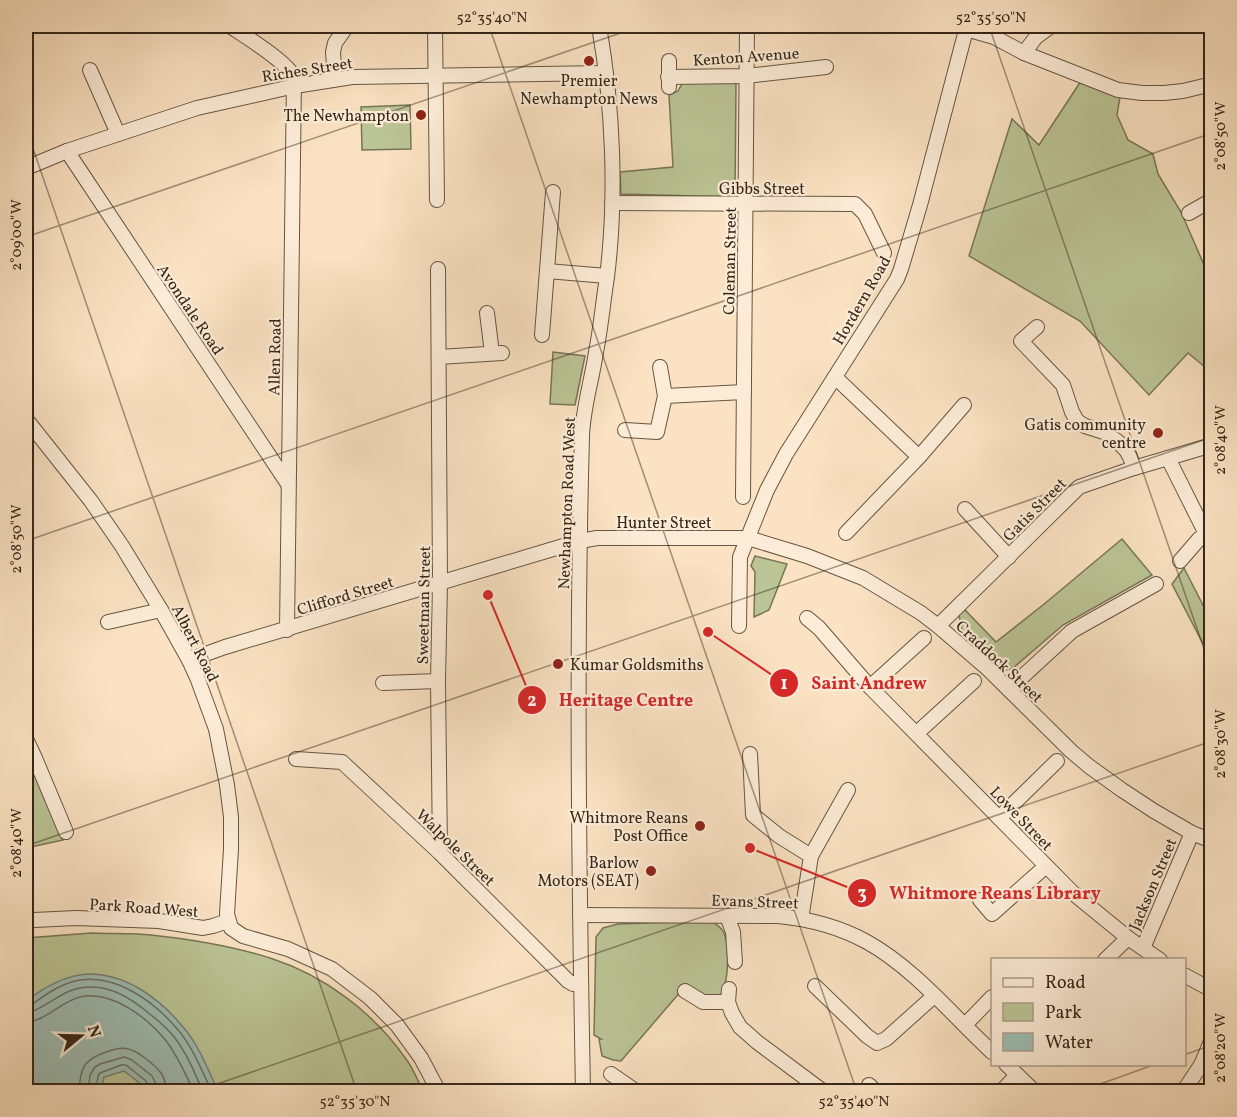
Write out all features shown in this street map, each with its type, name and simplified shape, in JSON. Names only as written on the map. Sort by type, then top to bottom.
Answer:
[{"type":"street","points":[[230,26],[292,72],[295,86]]},
{"type":"street","points":[[335,79],[333,52],[335,44],[347,26]]},
{"type":"street","points":[[435,26],[437,200]]},
{"type":"street","name":"Newhampton Road West","points":[[583,1092],[579,634],[582,433],[607,276],[612,203],[606,73],[599,26]]},
{"type":"street","name":"Coleman Street","points":[[743,497],[747,26]]},
{"type":"street","points":[[1024,53],[1036,37],[1051,26]]},
{"type":"street","points":[[966,27],[994,37],[1024,53],[1118,90],[1164,93],[1212,84]]},
{"type":"street","name":"Hordern Road","points":[[739,626],[740,556],[775,473],[897,279],[901,269],[966,27]]},
{"type":"street","name":"Kenton Avenue","points":[[669,60],[669,82],[826,67]]},
{"type":"street","points":[[90,70],[118,134]]},
{"type":"street","name":"Riches Street","points":[[26,168],[67,151],[197,108],[335,79],[606,73]]},
{"type":"street","name":"Allen Road","points":[[287,630],[295,86]]},
{"type":"street","name":"Avondale Road","points":[[67,151],[288,484]]},
{"type":"street","points":[[542,335],[553,192]]},
{"type":"street","points":[[1189,213],[1212,200]]},
{"type":"street","name":"Gibbs Street","points":[[612,203],[855,204],[865,214],[884,253]]},
{"type":"street","name":"Sweetman Street","points":[[438,269],[440,853]]},
{"type":"street","points":[[547,271],[607,276]]},
{"type":"street","points":[[439,357],[497,353],[487,313]]},
{"type":"street","points":[[1037,327],[1021,341],[1063,385],[1077,421],[1104,432],[1118,441],[1130,456],[1134,468]]},
{"type":"street","points":[[625,430],[657,432],[665,396],[660,367]]},
{"type":"street","points":[[835,377],[919,457]]},
{"type":"street","points":[[665,396],[744,392]]},
{"type":"street","points":[[846,533],[919,457],[964,405]]},
{"type":"street","name":"Albert Road","points":[[26,419],[91,501],[122,546],[161,610],[198,680],[216,729],[231,817],[228,921]]},
{"type":"street","name":"Gatis Street","points":[[938,626],[1078,487],[1212,445]]},
{"type":"street","points":[[1168,458],[1209,533],[1180,561]]},
{"type":"street","points":[[965,508],[1009,557]]},
{"type":"street","name":"Hunter Street","points":[[580,541],[597,538],[748,538]]},
{"type":"street","name":"Craddock Street","points":[[748,538],[807,556],[863,578],[921,613],[988,669],[1090,767],[1122,790],[1191,832],[1212,841]]},
{"type":"street","name":"Clifford Street","points":[[189,660],[225,647],[580,541]]},
{"type":"street","points":[[1009,689],[1072,631],[1156,584]]},
{"type":"street","points":[[108,622],[161,610]]},
{"type":"street","name":"Lowe Street","points":[[807,618],[813,631],[916,733],[1045,867],[1128,938],[1157,958]]},
{"type":"street","points":[[870,687],[924,638]]},
{"type":"street","points":[[384,683],[438,681]]},
{"type":"street","points":[[916,733],[974,681]]},
{"type":"street","points":[[26,739],[66,832]]},
{"type":"street","points":[[750,754],[753,815],[779,836],[811,856]]},
{"type":"street","name":"Walpole Street","points":[[296,759],[342,762],[440,853],[568,981],[581,984]]},
{"type":"street","points":[[999,818],[1057,762]]},
{"type":"street","points":[[801,919],[811,856],[848,790]]},
{"type":"street","name":"Jackson Street","points":[[1143,948],[1191,832]]},
{"type":"street","points":[[980,900],[992,914],[1045,867]]},
{"type":"street","name":"Evans Street","points":[[580,915],[778,916],[801,919],[835,928],[867,942],[897,962],[991,1050]]},
{"type":"street","points":[[727,916],[733,933],[735,962]]},
{"type":"street","name":"Park Road West","points":[[26,922],[76,918],[159,921],[203,928],[228,921]]},
{"type":"street","points":[[228,921],[231,928],[243,936],[288,949],[332,969],[370,998],[403,1033],[421,1058],[439,1092]]},
{"type":"street","points":[[1107,958],[1128,938]]},
{"type":"street","points":[[1186,976],[1212,990]]},
{"type":"street","points":[[815,986],[867,1036],[878,1043],[886,1039],[934,996]]},
{"type":"street","points":[[685,991],[703,1002],[729,996],[732,1013],[740,1027],[824,1092]]},
{"type":"street","points":[[965,1025],[991,999]]},
{"type":"street","points":[[1184,1092],[1201,1065],[1212,1039]]},
{"type":"street","points":[[1007,1066],[1035,1092]]},
{"type":"street","points":[[611,1074],[637,1092]]},
{"type":"street","points":[[1001,1092],[1017,1075]]},
{"type":"green space","points":[[1081,81],[1120,97],[1117,115],[1128,140],[1153,154],[1158,174],[1181,212],[1211,281],[1211,372],[1188,353],[1149,395],[1080,321],[969,256],[1012,119],[1039,145]]},
{"type":"green space","points":[[683,82],[736,83],[735,197],[621,194],[620,172],[673,167],[669,95],[678,91]]},
{"type":"green space","points":[[410,105],[411,149],[362,150],[361,107]]},
{"type":"green space","points":[[553,352],[585,356],[575,405],[550,404]]},
{"type":"green space","points":[[1122,539],[1152,575],[1063,625],[1013,668],[1002,671],[996,669],[962,635],[959,614],[965,610],[996,642]]},
{"type":"green space","points":[[755,556],[787,564],[769,610],[754,617],[755,572],[751,566]]},
{"type":"green space","points":[[1184,568],[1211,621],[1211,659],[1172,584]]},
{"type":"green space","points":[[26,752],[63,840],[26,848]]},
{"type":"green space","points":[[712,921],[723,931],[727,945],[727,974],[720,996],[705,998],[687,984],[621,1061],[602,1056],[599,1039],[601,1039],[594,1035],[596,937],[603,928],[618,924]]},
{"type":"green space","points":[[92,933],[144,934],[197,941],[273,959],[311,975],[347,998],[379,1026],[409,1063],[423,1091],[26,1092],[26,938]]},
{"type":"water","points":[[89,974],[103,975],[129,983],[164,1007],[194,1042],[218,1091],[144,1091],[142,1085],[124,1071],[104,1077],[101,1091],[26,1091],[26,1001],[56,983]]},
{"type":"place","name":"Premier Newhampton News","points":[[589,61]]},
{"type":"place","name":"The Newhampton","points":[[421,115]]},
{"type":"place","name":"Gatis community centre","points":[[1158,433]]},
{"type":"place","name":"Heritage Centre","points":[[488,595]]},
{"type":"place","name":"Saint Andrew","points":[[708,632]]},
{"type":"place","name":"Kumar Goldsmiths","points":[[558,664]]},
{"type":"place","name":"Whitmore Reans Post Office","points":[[700,826]]},
{"type":"place","name":"Whitmore Reans Library","points":[[750,848]]},
{"type":"place","name":"Barlow Motors (SEAT)","points":[[651,871]]}]
